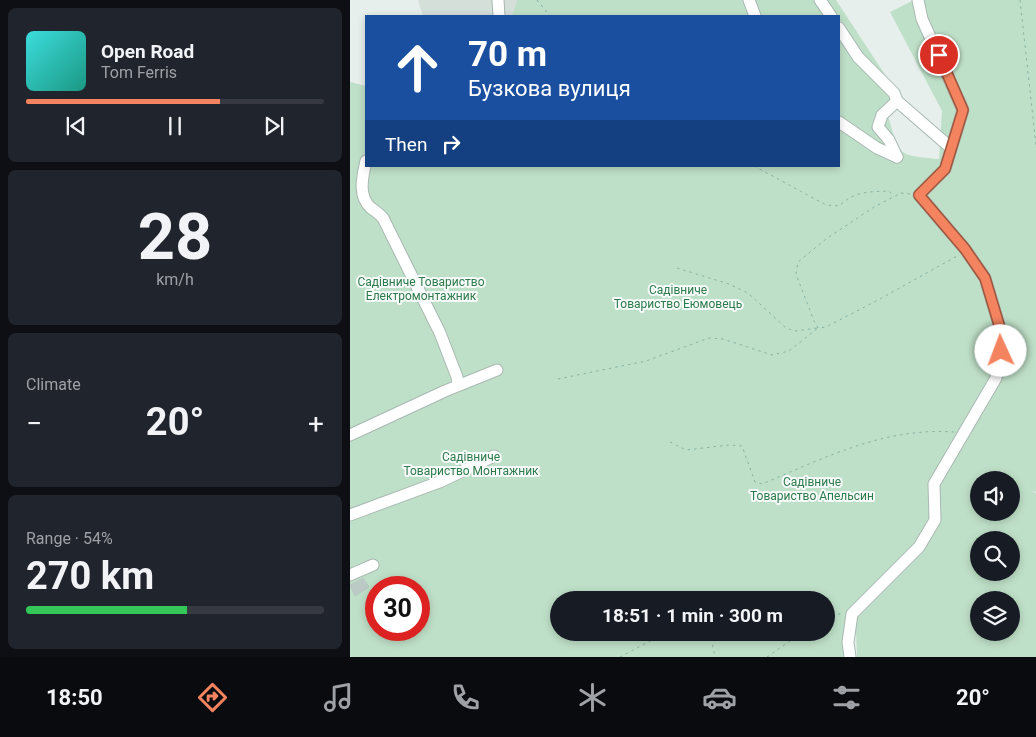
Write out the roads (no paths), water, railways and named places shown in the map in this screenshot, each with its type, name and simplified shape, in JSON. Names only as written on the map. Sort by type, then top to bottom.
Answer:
[{"type":"street","points":[[498,0],[499,15]]},
{"type":"street","points":[[749,0],[755,15]]},
{"type":"street","points":[[820,0],[830,15]]},
{"type":"street","points":[[850,657],[848,642],[852,614],[919,547],[935,520],[934,484],[996,378],[1003,338],[985,278],[966,251],[919,195],[945,169],[963,110],[922,19],[918,0]]},
{"type":"street","points":[[840,30],[858,57],[894,93],[897,101],[951,148]]},
{"type":"street","points":[[840,123],[877,148],[897,157],[889,140],[878,127],[882,115],[897,101]]},
{"type":"street","points":[[365,166],[362,192],[371,208],[383,218],[440,333],[458,385]]},
{"type":"street","points":[[350,436],[458,385],[497,370]]},
{"type":"street","points":[[350,515],[442,481],[494,456]]},
{"type":"street","points":[[350,575],[373,565]]},
{"type":"park label","name":"Садівниче Товариство Електромонтажник","points":[[421,289]]},
{"type":"park label","name":"Садівниче Товариство Еюмовець","points":[[678,297]]},
{"type":"park label","name":"Садівниче Товариство Монтажник","points":[[471,464]]},
{"type":"park label","name":"Садівниче Товариство Апельсин","points":[[812,489]]}]
